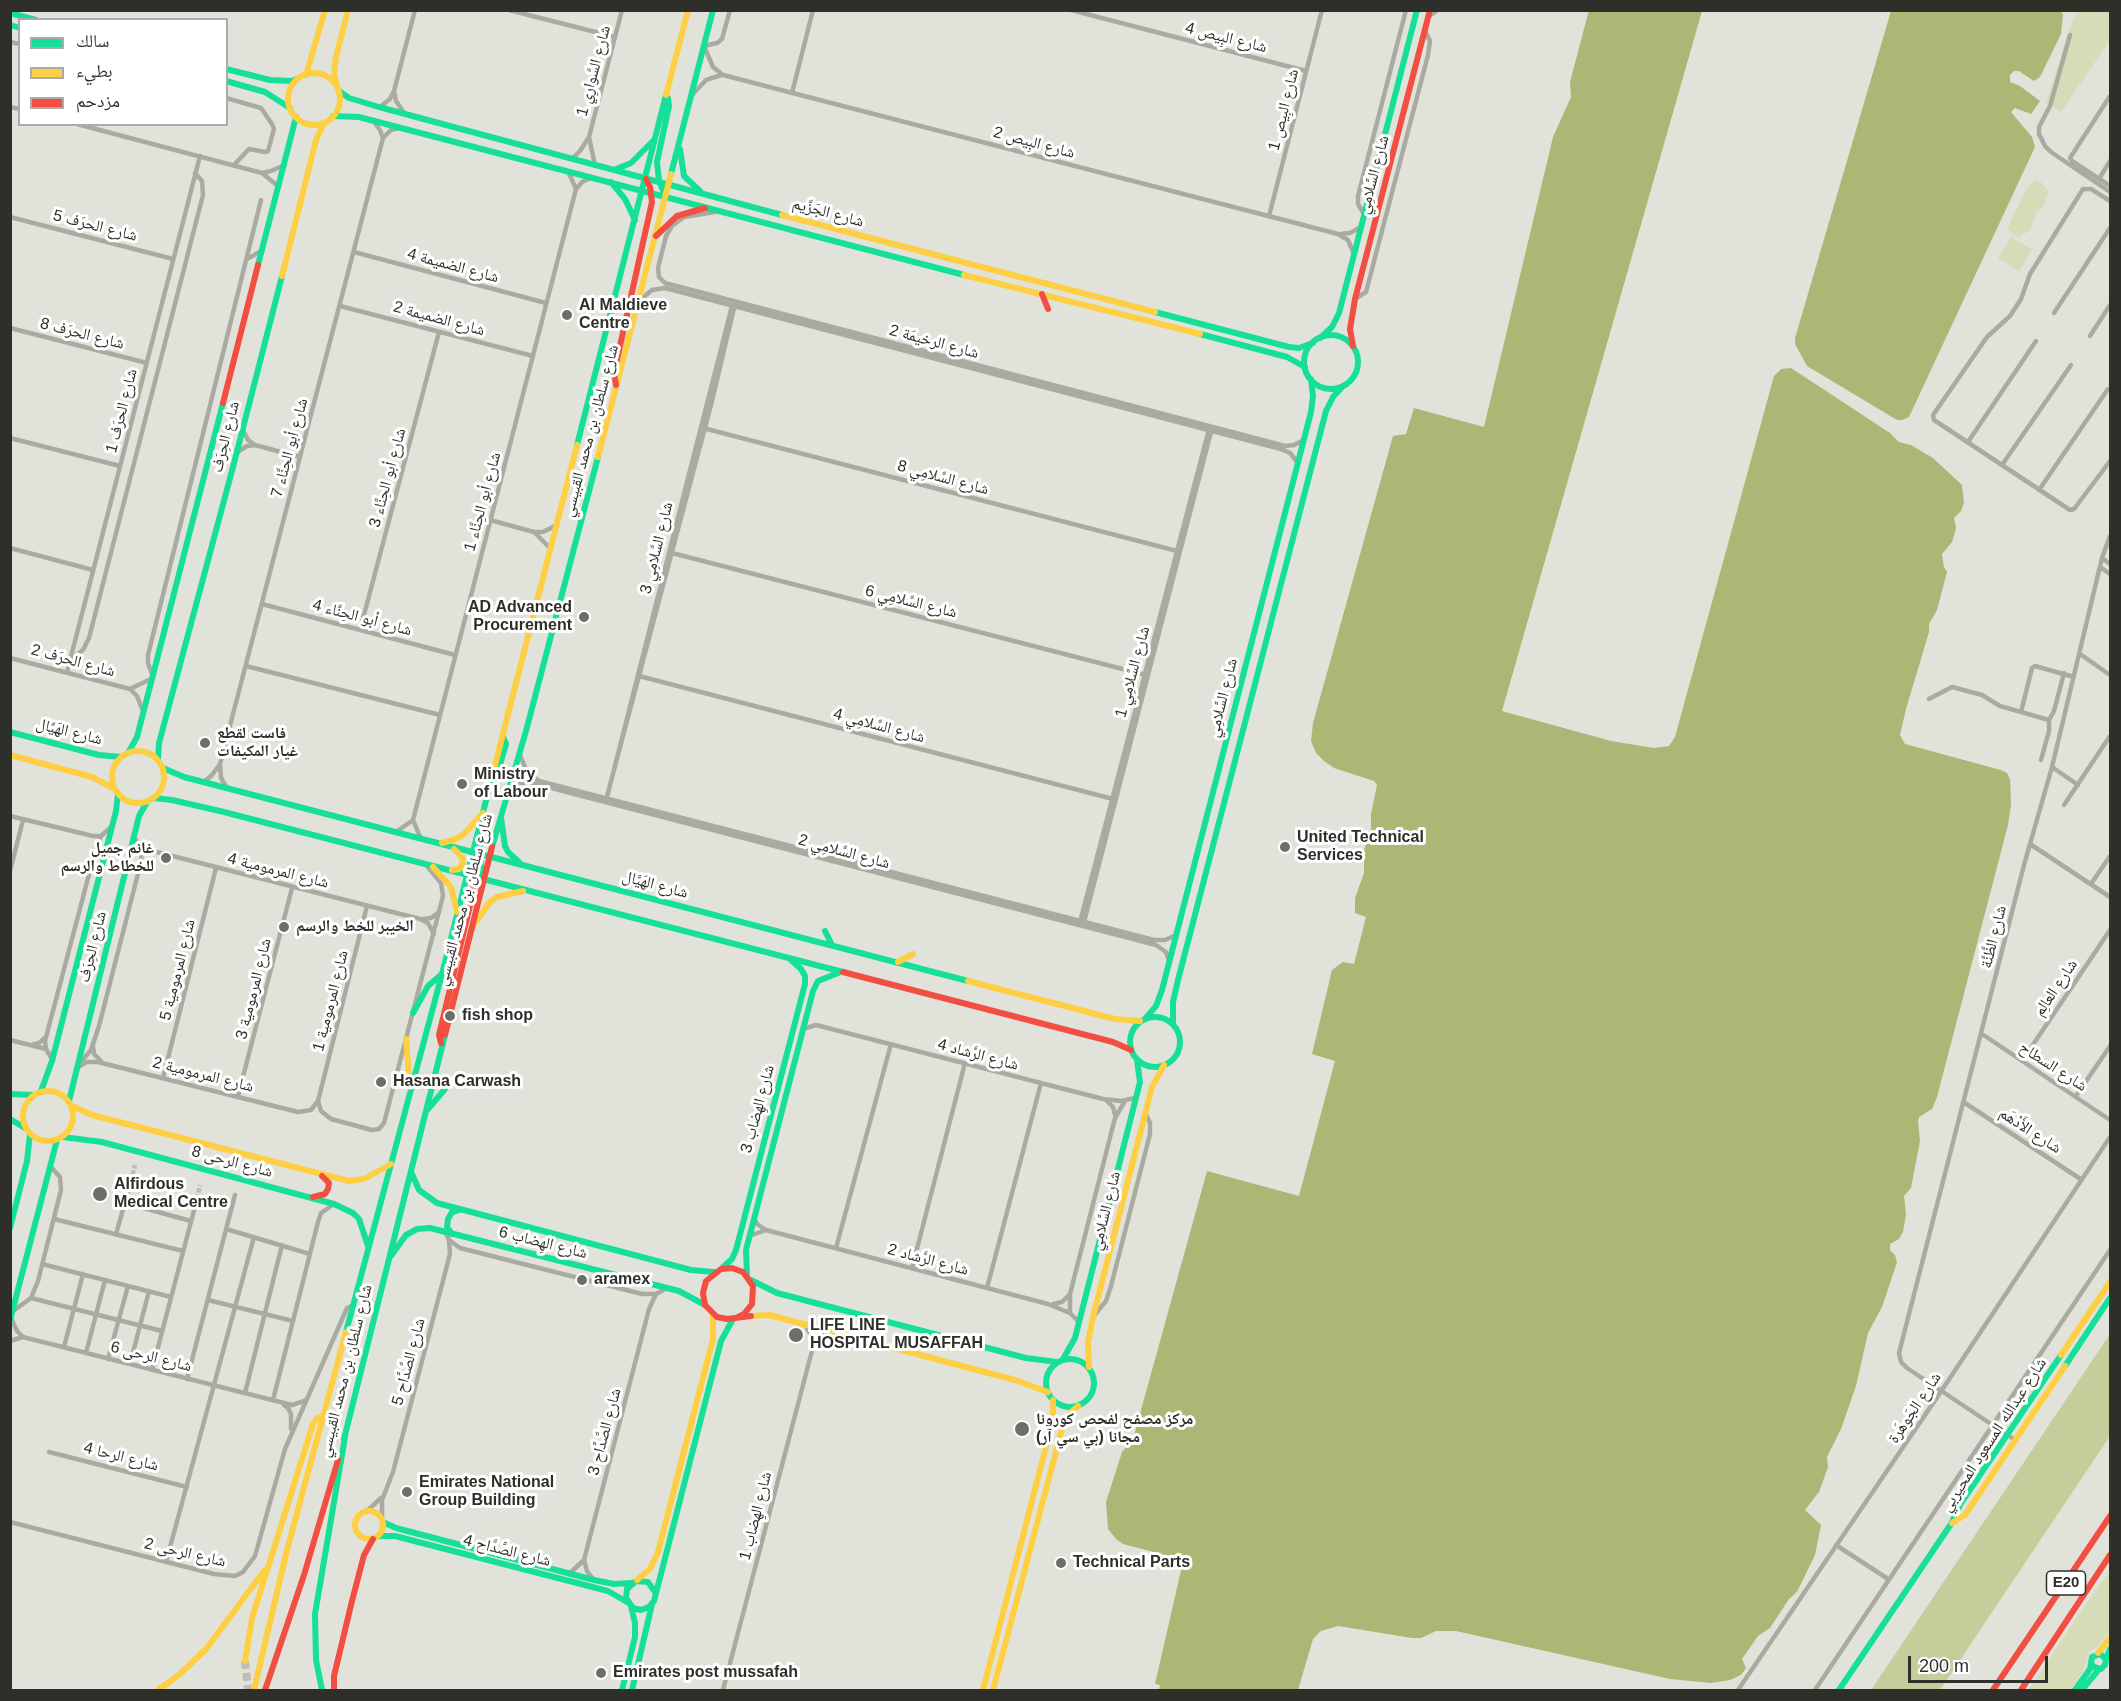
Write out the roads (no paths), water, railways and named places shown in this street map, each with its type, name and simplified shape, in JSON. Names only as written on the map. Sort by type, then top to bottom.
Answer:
[{"type":"main road","points":[[290,108],[290,91],[303,76],[313,56],[325,10]]},
{"type":"main road","points":[[228,82],[265,92],[290,108],[296,117],[309,124],[324,123],[333,116],[340,104],[334,73],[348,10]]},
{"type":"main road","name":"شارع سلطان بن محمد القبيسي","points":[[254,1690],[287,1550],[457,916],[477,854],[484,813],[555,526],[688,10]]},
{"type":"main road","name":"شارع سلطان بن محمد القبيسي","points":[[265,1690],[304,1575],[345,1437],[483,879],[617,387],[713,10]]},
{"type":"main road","name":"شارع السَّلامِي","points":[[1320,338],[1332,327],[1337,318],[1417,10]]},
{"type":"main road","points":[[10,13],[29,18]]},
{"type":"main road","name":"شارع السَّلامِي","points":[[1353,346],[1350,329],[1355,299],[1429,14]]},
{"type":"main road","points":[[228,70],[270,80],[292,81],[303,76],[322,74],[336,84]]},
{"type":"main road","name":"شارع الجَزِّيم","points":[[339,91],[349,98],[379,108],[1289,347],[1299,348],[1313,343]]},
{"type":"main road","points":[[666,196],[659,181],[657,162],[669,106],[667,93]]},
{"type":"main road","name":"شارع الجَزِّيم","points":[[333,116],[372,120],[651,192],[718,212],[1267,351],[1305,367]]},
{"type":"main road","name":"شارع الحِرَف","points":[[125,755],[137,737],[296,117]]},
{"type":"main road","name":"شارع الحِرَف","points":[[158,760],[159,743],[316,140],[324,123]]},
{"type":"main road","points":[[614,170],[631,163],[655,138]]},
{"type":"main road","points":[[680,139],[684,176],[702,194]]},
{"type":"main road","points":[[617,387],[614,373],[649,219],[651,192],[645,178]]},
{"type":"main road","points":[[610,182],[625,199],[635,220]]},
{"type":"main road","points":[[654,239],[676,216],[705,208]]},
{"type":"main road","points":[[1041,294],[1048,309]]},
{"type":"main road","points":[[1338,336],[1353,346],[1358,366],[1352,380],[1344,386],[1326,388],[1311,380],[1305,367],[1306,353],[1320,338],[1338,336]]},
{"type":"main road","name":"شارع السَّلامِي","points":[[1143,1020],[1159,1001],[1304,440],[1313,401],[1311,380]]},
{"type":"main road","name":"شارع السَّلامِي","points":[[1173,1024],[1173,1002],[1178,980],[1326,411],[1333,397],[1344,386]]},
{"type":"main road","name":"شارع الهَيَّال","points":[[10,732],[99,754],[125,755]]},
{"type":"main road","points":[[483,879],[477,854],[506,744],[503,737]]},
{"type":"main road","points":[[10,755],[92,777],[128,802],[141,804],[154,798],[164,785],[163,768],[158,760],[147,752],[141,751],[125,755],[113,768],[112,782],[116,792]]},
{"type":"main road","name":"شارع الهَيَّال","points":[[163,768],[177,775],[1115,1019],[1143,1020]]},
{"type":"main road","name":"شارع الحِرَف","points":[[41,1092],[52,1061],[112,825],[116,792]]},
{"type":"main road","points":[[154,798],[199,806],[426,864],[1113,1042],[1131,1050]]},
{"type":"main road","name":"شارع الحِرَف","points":[[70,1103],[140,812],[147,802]]},
{"type":"main road","points":[[432,842],[443,843],[456,839],[484,813]]},
{"type":"main road","points":[[501,814],[505,846],[513,858],[522,864]]},
{"type":"main road","points":[[446,870],[456,870],[463,865],[462,857],[451,847]]},
{"type":"main road","points":[[433,866],[451,887],[457,916]]},
{"type":"main road","points":[[441,1046],[439,1035],[473,893],[471,876]]},
{"type":"main road","points":[[470,932],[489,903],[497,897],[526,890]]},
{"type":"main road","points":[[825,931],[832,945]]},
{"type":"main road","points":[[898,962],[913,954]]},
{"type":"main road","name":"شارع الهِضاب 3","points":[[718,1270],[732,1259],[736,1250],[801,998],[805,976],[799,966],[788,958]]},
{"type":"main road","name":"شارع الهِضاب 3","points":[[749,1278],[745,1253],[811,1000],[818,981],[825,976],[842,972]]},
{"type":"main road","points":[[412,1013],[428,986],[442,974]]},
{"type":"main road","points":[[801,998],[807,994],[811,1000]]},
{"type":"main road","points":[[1162,1018],[1173,1024],[1179,1034],[1180,1046],[1174,1058],[1164,1065],[1150,1067],[1137,1060],[1131,1050],[1130,1037],[1136,1026],[1143,1020],[1162,1018]]},
{"type":"main road","points":[[406,1039],[410,1091]]},
{"type":"main road","name":"شارع السَّلامِي","points":[[1060,1361],[1075,1338],[1140,1082],[1137,1060]]},
{"type":"main road","name":"شارع السَّلامِي","points":[[1089,1367],[1088,1342],[1093,1317],[1152,1087],[1164,1065]]},
{"type":"main road","points":[[426,1112],[445,1089]]},
{"type":"main road","points":[[10,1094],[34,1095],[41,1092],[57,1092],[70,1103],[73,1123],[60,1138],[11,1316]]},
{"type":"main road","points":[[10,1228],[27,1161],[28,1131],[23,1114],[34,1095]]},
{"type":"main road","name":"شارع الرحى 8","points":[[70,1103],[92,1115],[319,1174],[356,1181],[372,1176],[391,1163]]},
{"type":"main road","points":[[10,1119],[43,1141],[60,1138]]},
{"type":"main road","name":"شارع الرحى 8","points":[[60,1138],[102,1142],[333,1204],[353,1213],[359,1219],[369,1248]]},
{"type":"main road","name":"شارع الهِضاب 6","points":[[412,1170],[416,1187],[432,1202],[685,1269],[718,1270]]},
{"type":"main road","points":[[310,1197],[321,1196],[328,1189],[327,1180],[319,1174]]},
{"type":"main road","points":[[449,1236],[448,1219],[452,1212],[460,1210]]},
{"type":"main road","name":"شارع الهِضاب 6","points":[[387,1264],[400,1241],[409,1232],[425,1228],[449,1236],[668,1288],[689,1294],[705,1305]]},
{"type":"main road","points":[[993,1690],[1063,1425],[1069,1414],[1093,1392],[1094,1379],[1089,1367],[1077,1359],[1060,1361],[1026,1358],[777,1293],[732,1268],[718,1270],[706,1281],[704,1287],[705,1305],[712,1314],[722,1318],[769,1315],[1015,1380],[1048,1392]]},
{"type":"main road","points":[[632,1690],[655,1592],[723,1336],[736,1318],[744,1314],[752,1304],[754,1292],[749,1278]]},
{"type":"main road","name":"شارع عبدالله المسعود المحيربي","points":[[1951,1524],[2110,1282]]},
{"type":"main road","name":"شارع عبدالله المسعود المحيربي","points":[[1951,1524],[1964,1516],[1971,1508],[2110,1299]]},
{"type":"main road","points":[[622,1690],[636,1632],[626,1593],[634,1582],[650,1569],[658,1552],[713,1339],[712,1314]]},
{"type":"main road","points":[[1060,1361],[1052,1367],[1046,1378],[1048,1392],[1053,1400],[1065,1406],[1078,1406]]},
{"type":"main road","points":[[983,1690],[1047,1443],[1053,1400]]},
{"type":"main road","points":[[245,1660],[252,1618],[313,1424],[324,1415]]},
{"type":"main road","points":[[321,1690],[316,1660],[315,1614],[345,1437]]},
{"type":"main road","points":[[1964,1501],[1963,1509],[1966,1511],[1971,1508]]},
{"type":"main road","points":[[334,1690],[334,1676],[365,1551],[383,1528],[382,1520],[375,1512],[366,1512],[358,1518],[356,1527],[360,1536],[375,1538]]},
{"type":"main road","name":"E20","points":[[1993,1690],[2110,1516]]},
{"type":"main road","name":"شارع الصَّدَّاح 4","points":[[382,1520],[396,1528],[594,1580],[614,1584],[634,1582]]},
{"type":"main road","points":[[1839,1690],[1951,1524]]},
{"type":"main road","name":"شارع الصَّدَّاح 4","points":[[375,1538],[395,1536],[608,1591],[629,1604]]},
{"type":"main road","name":"E20","points":[[2021,1690],[2110,1555]]},
{"type":"main road","points":[[158,1690],[180,1674],[206,1649],[242,1604],[270,1562]]},
{"type":"main road","points":[[634,1582],[648,1582],[655,1592]]},
{"type":"main road","points":[[629,1604],[641,1610],[652,1604]]},
{"type":"main road","points":[[2075,1690],[2088,1671],[2092,1657],[2110,1638]]},
{"type":"main road","points":[[2082,1690],[2105,1665],[2110,1649]]},
{"type":"main road","points":[[2098,1653],[2106,1659]]},
{"type":"main road","points":[[2091,1663],[2099,1669]]},
{"type":"street","points":[[379,108],[390,99],[394,91],[415,10]]},
{"type":"street","points":[[509,10],[615,38]]},
{"type":"street","name":"شارع السَّوارِي 1","points":[[572,159],[589,137],[622,10]]},
{"type":"street","points":[[723,75],[713,67],[704,46],[717,43],[722,39],[730,10]]},
{"type":"street","points":[[792,93],[813,10]]},
{"type":"street","name":"شارع البِيص 4","points":[[1071,10],[1306,71]]},
{"type":"street","name":"شارع البِيص 1","points":[[1269,216],[1322,10]]},
{"type":"street","points":[[1364,214],[1359,208],[1358,196],[1406,10]]},
{"type":"street","points":[[1429,14],[1438,10]]},
{"type":"street","points":[[2070,35],[2050,106],[2039,127],[2039,134],[2051,152],[2110,192]]},
{"type":"street","points":[[691,96],[706,80],[723,75]]},
{"type":"street","name":"شارع البِيص 2","points":[[723,75],[1338,234]]},
{"type":"street","points":[[394,91],[398,105],[404,114]]},
{"type":"street","points":[[2110,96],[2071,156],[2072,161],[2110,186]]},
{"type":"street","points":[[228,99],[261,108],[274,129],[268,151],[249,149],[234,165]]},
{"type":"street","points":[[372,120],[378,126],[383,138],[391,130],[399,128]]},
{"type":"street","points":[[85,126],[262,172],[285,165]]},
{"type":"street","name":"شارع السَّوارِي 1","points":[[589,137],[595,165]]},
{"type":"street","name":"شارع أبو الحِنَّاء 7","points":[[204,782],[220,764],[383,138]]},
{"type":"street","name":"شارع الحرَف 1","points":[[67,672],[200,156]]},
{"type":"street","points":[[2099,179],[2110,161]]},
{"type":"street","points":[[568,171],[576,189],[582,182],[591,178]]},
{"type":"street","points":[[262,172],[279,188]]},
{"type":"street","points":[[71,658],[86,647],[92,627],[203,195],[202,181],[195,173]]},
{"type":"street","name":"شارع أبو الحِنَّاء 1","points":[[412,820],[576,189]]},
{"type":"street","points":[[2110,201],[2091,189],[2084,189],[2030,274],[2021,299],[2007,319],[1987,337],[1933,415],[1934,420],[2068,510],[2073,510],[2110,461]]},
{"type":"street","points":[[152,677],[148,655],[261,200]]},
{"type":"street","name":"شارع الرخيمَة 2","points":[[718,212],[688,216],[674,223],[666,236],[658,271],[661,279],[668,285],[734,305],[1025,380]]},
{"type":"street","name":"شارع الحرَف 5","points":[[10,217],[173,259]]},
{"type":"street","points":[[1338,234],[1350,233],[1361,227]]},
{"type":"street","points":[[2055,313],[2110,228]]},
{"type":"street","points":[[1338,234],[1350,243],[1354,254]]},
{"type":"street","points":[[247,259],[263,250]]},
{"type":"street","name":"شارع الضميمة 4","points":[[354,252],[546,303]]},
{"type":"street","name":"شارع الرخيمَة 2","points":[[639,301],[651,290],[661,288],[766,313],[771,312],[1285,450],[1298,463]]},
{"type":"street","name":"شارع السَّلامِي 3","points":[[606,800],[734,305]]},
{"type":"street","points":[[2090,336],[2110,305]]},
{"type":"street","name":"شارع الضميمة 2","points":[[340,306],[533,356]]},
{"type":"street","name":"شارع الحرَف 8","points":[[10,328],[147,363]]},
{"type":"street","name":"شارع أبو الحِنَّاء 3","points":[[360,630],[439,332]]},
{"type":"street","points":[[1968,442],[2036,341]]},
{"type":"street","points":[[2002,465],[2071,365]]},
{"type":"street","points":[[2039,490],[2108,389]]},
{"type":"street","points":[[242,428],[248,440],[255,445],[300,457]]},
{"type":"street","name":"شارع السَّلامِي 8","points":[[703,428],[1178,551]]},
{"type":"street","points":[[1210,429],[1288,446],[1304,440]]},
{"type":"street","name":"شارع السَّلامِي 1","points":[[1082,923],[1210,429]]},
{"type":"street","points":[[10,438],[120,466]]},
{"type":"street","points":[[236,453],[247,446],[255,445]]},
{"type":"street","points":[[490,520],[534,532],[543,532],[555,526]]},
{"type":"street","points":[[534,532],[550,548]]},
{"type":"street","name":"شارع الظَّنَّة","points":[[2015,1440],[1912,1371],[1903,1359],[1902,1346],[2030,844],[2052,767],[2102,558],[2110,536]]},
{"type":"street","points":[[10,548],[93,570]]},
{"type":"street","name":"شارع السَّلامِي 6","points":[[670,552],[1146,675]]},
{"type":"street","points":[[2102,558],[2110,564]]},
{"type":"street","points":[[2100,567],[2110,574]]},
{"type":"street","name":"شارع أبو الحِنَّاء 4","points":[[262,604],[455,655]]},
{"type":"street","points":[[2080,654],[2110,675]]},
{"type":"street","name":"شارع الحرَف 2","points":[[10,658],[130,688],[137,696],[143,711]]},
{"type":"street","points":[[246,666],[440,715]]},
{"type":"street","points":[[2021,712],[2033,667],[2038,666],[2074,677]]},
{"type":"street","points":[[2041,760],[2049,720],[2053,714],[2064,673]]},
{"type":"street","name":"شارع السَّلامِي 4","points":[[638,676],[1114,800]]},
{"type":"street","name":"شارع الحرَف 2","points":[[130,688],[152,677]]},
{"type":"street","points":[[1929,699],[1952,687],[1982,695],[1999,705],[2049,720]]},
{"type":"street","points":[[2053,714],[2064,718]]},
{"type":"street","points":[[2049,727],[2061,730]]},
{"type":"street","points":[[2064,805],[2110,736]]},
{"type":"street","name":"شارع السَّلامِي 2","points":[[519,752],[525,769],[535,779],[606,800],[1044,916],[1053,916],[1156,941],[1168,939],[1176,934]]},
{"type":"street","points":[[220,764],[221,778],[227,788]]},
{"type":"street","points":[[2052,767],[2078,785]]},
{"type":"street","points":[[507,794],[518,784],[526,782],[606,800]]},
{"type":"street","name":"شارع السَّلامِي 2","points":[[606,800],[1082,923],[1156,945],[1166,952],[1169,961]]},
{"type":"street","points":[[10,816],[86,835],[101,836]]},
{"type":"street","points":[[10,872],[23,820]]},
{"type":"street","points":[[396,832],[412,820],[421,838]]},
{"type":"street","points":[[52,1061],[46,1049],[46,1037],[96,848],[101,836],[112,825]]},
{"type":"street","points":[[86,835],[96,848]]},
{"type":"street","name":"شارع المرمومية 4","points":[[134,837],[142,846],[156,852],[420,919]]},
{"type":"street","points":[[2030,844],[2110,897]]},
{"type":"street","points":[[78,1067],[93,1046],[141,862],[142,846]]},
{"type":"street","points":[[141,862],[146,856],[156,852]]},
{"type":"street","points":[[2091,884],[2110,856]]},
{"type":"street","points":[[318,1101],[321,1111],[331,1119],[368,1130],[381,1127],[384,1123],[443,896],[443,887],[439,879],[426,864]]},
{"type":"street","name":"شارع المرمومية 5","points":[[163,1078],[216,868]]},
{"type":"street","name":"شارع المرمومية 3","points":[[238,1096],[292,888]]},
{"type":"street","name":"شارع المرمومية 1","points":[[318,1101],[367,906]]},
{"type":"street","points":[[420,919],[431,918],[440,911]]},
{"type":"street","points":[[420,919],[430,926],[434,933]]},
{"type":"street","name":"شارع العالِم","points":[[2022,1060],[2110,930]]},
{"type":"street","points":[[803,1029],[816,1024],[807,1014]]},
{"type":"street","name":"شارع الرَّشاد 4","points":[[816,1024],[1103,1099],[1125,1101],[1135,1098]]},
{"type":"street","name":"شارع السطاح","points":[[1982,1034],[2110,1120]]},
{"type":"street","points":[[31,1045],[39,1043],[46,1037]]},
{"type":"street","points":[[10,1040],[46,1049]]},
{"type":"street","points":[[836,1248],[891,1044]]},
{"type":"street","points":[[93,1046],[94,1054],[104,1063]]},
{"type":"street","points":[[2076,1096],[2110,1046]]},
{"type":"street","name":"شارع المرمومية 2","points":[[78,1067],[87,1062],[104,1063],[301,1112],[311,1110],[318,1101]]},
{"type":"street","points":[[912,1268],[965,1064]]},
{"type":"street","points":[[987,1288],[1041,1083]]},
{"type":"street","points":[[1103,1099],[1113,1107],[1115,1118]]},
{"type":"street","points":[[1070,1313],[1070,1294],[1115,1118],[1125,1101]]},
{"type":"street","name":"شارع الأَدْهَم","points":[[1965,1102],[2082,1180]]},
{"type":"street","points":[[1093,1317],[1106,1301],[1111,1286],[1150,1134],[1150,1123],[1145,1112]]},
{"type":"street","name":"شارع الجَوهَرة","points":[[1738,1690],[1942,1390],[2110,1137]]},
{"type":"street","points":[[10,1341],[23,1337],[13,1325],[11,1316],[31,1298],[39,1281],[61,1190],[60,1178],[51,1167]]},
{"type":"street","points":[[116,1234],[131,1181]]},
{"type":"street","points":[[188,1379],[235,1195]]},
{"type":"street","points":[[152,1370],[197,1199]]},
{"type":"street","points":[[125,1203],[191,1221]]},
{"type":"street","points":[[290,1436],[292,1421],[290,1411],[273,1400],[321,1214],[333,1204]]},
{"type":"street","points":[[754,1218],[760,1227],[766,1230]]},
{"type":"street","points":[[54,1219],[183,1251]]},
{"type":"street","points":[[226,1229],[310,1254]]},
{"type":"street","points":[[749,1236],[766,1230]]},
{"type":"street","name":"شارع الرَّشاد 2","points":[[766,1230],[1048,1304],[1070,1313],[1079,1322]]},
{"type":"street","points":[[449,1236],[454,1245],[463,1249],[642,1294],[656,1294],[668,1288]]},
{"type":"street","name":"شارع الصَّدَّاح 5","points":[[382,1520],[383,1496],[395,1464],[450,1254],[449,1236]]},
{"type":"street","points":[[166,1562],[254,1237]]},
{"type":"street","points":[[245,1393],[282,1245]]},
{"type":"street","points":[[450,1254],[463,1249]]},
{"type":"street","points":[[1815,1690],[2110,1250]]},
{"type":"street","points":[[42,1264],[171,1297]]},
{"type":"street","points":[[64,1347],[83,1274]]},
{"type":"street","points":[[86,1353],[105,1280]]},
{"type":"street","points":[[108,1359],[128,1286]]},
{"type":"street","points":[[130,1364],[149,1291]]},
{"type":"street","points":[[642,1294],[647,1300],[649,1309]]},
{"type":"street","name":"شارع الصَّدَّاح 3","points":[[584,1560],[649,1309],[656,1294]]},
{"type":"street","points":[[1048,1304],[1062,1302],[1070,1294]]},
{"type":"street","points":[[31,1298],[162,1331]]},
{"type":"street","points":[[208,1300],[293,1321]]},
{"type":"street","name":"شارع الرحى 2","points":[[10,1522],[225,1576],[235,1576],[248,1568],[255,1557],[290,1436],[347,1308],[354,1305]]},
{"type":"street","points":[[804,1324],[811,1335],[813,1347]]},
{"type":"street","points":[[813,1347],[820,1337],[831,1332]]},
{"type":"street","name":"شارع الرحى 6","points":[[23,1337],[292,1405],[300,1404],[306,1399]]},
{"type":"street","name":"شارع الهِضاب 1","points":[[723,1690],[813,1347]]},
{"type":"street","name":"شارع الرحا 4","points":[[49,1452],[188,1487]]},
{"type":"street","name":"شارع الصَّدَّاح 5","points":[[366,1512],[383,1496]]},
{"type":"street","points":[[1836,1545],[1888,1580]]},
{"type":"street","points":[[570,1573],[584,1560],[587,1571],[594,1580]]},
{"type":"tunnel","points":[[131,1181],[135,1165]]},
{"type":"tunnel","points":[[197,1199],[200,1185]]},
{"type":"tunnel","points":[[245,1661],[248,1690]]},
{"type":"place","name":"Al Maldieve Centre","points":[[567,315]]},
{"type":"place","name":"AD Advanced Procurement","points":[[584,617]]},
{"type":"place","name":"فاست لقطع غيار المكيفات","points":[[205,743]]},
{"type":"place","name":"Ministry of Labour","points":[[462,784]]},
{"type":"place","name":"United Technical Services","points":[[1285,847]]},
{"type":"place","name":"غانم جمیل للخطاط والرسم","points":[[166,858]]},
{"type":"place","name":"الخیبر للخط والرسم","points":[[284,927]]},
{"type":"place","name":"fish shop","points":[[450,1016]]},
{"type":"place","name":"Hasana Carwash","points":[[381,1082]]},
{"type":"place","name":"Alfirdous Medical Centre","points":[[100,1194]]},
{"type":"place","name":"aramex","points":[[582,1280]]},
{"type":"place","name":"LIFE LINE HOSPITAL MUSAFFAH","points":[[796,1335]]},
{"type":"place","name":"مركز مصفح لفحص كورونا (بي سي آر) مجانا","points":[[1022,1429]]},
{"type":"place","name":"Emirates National Group Building","points":[[407,1492]]},
{"type":"place","name":"Technical Parts","points":[[1061,1563]]},
{"type":"place","name":"Emirates post mussafah","points":[[601,1673]]}]
